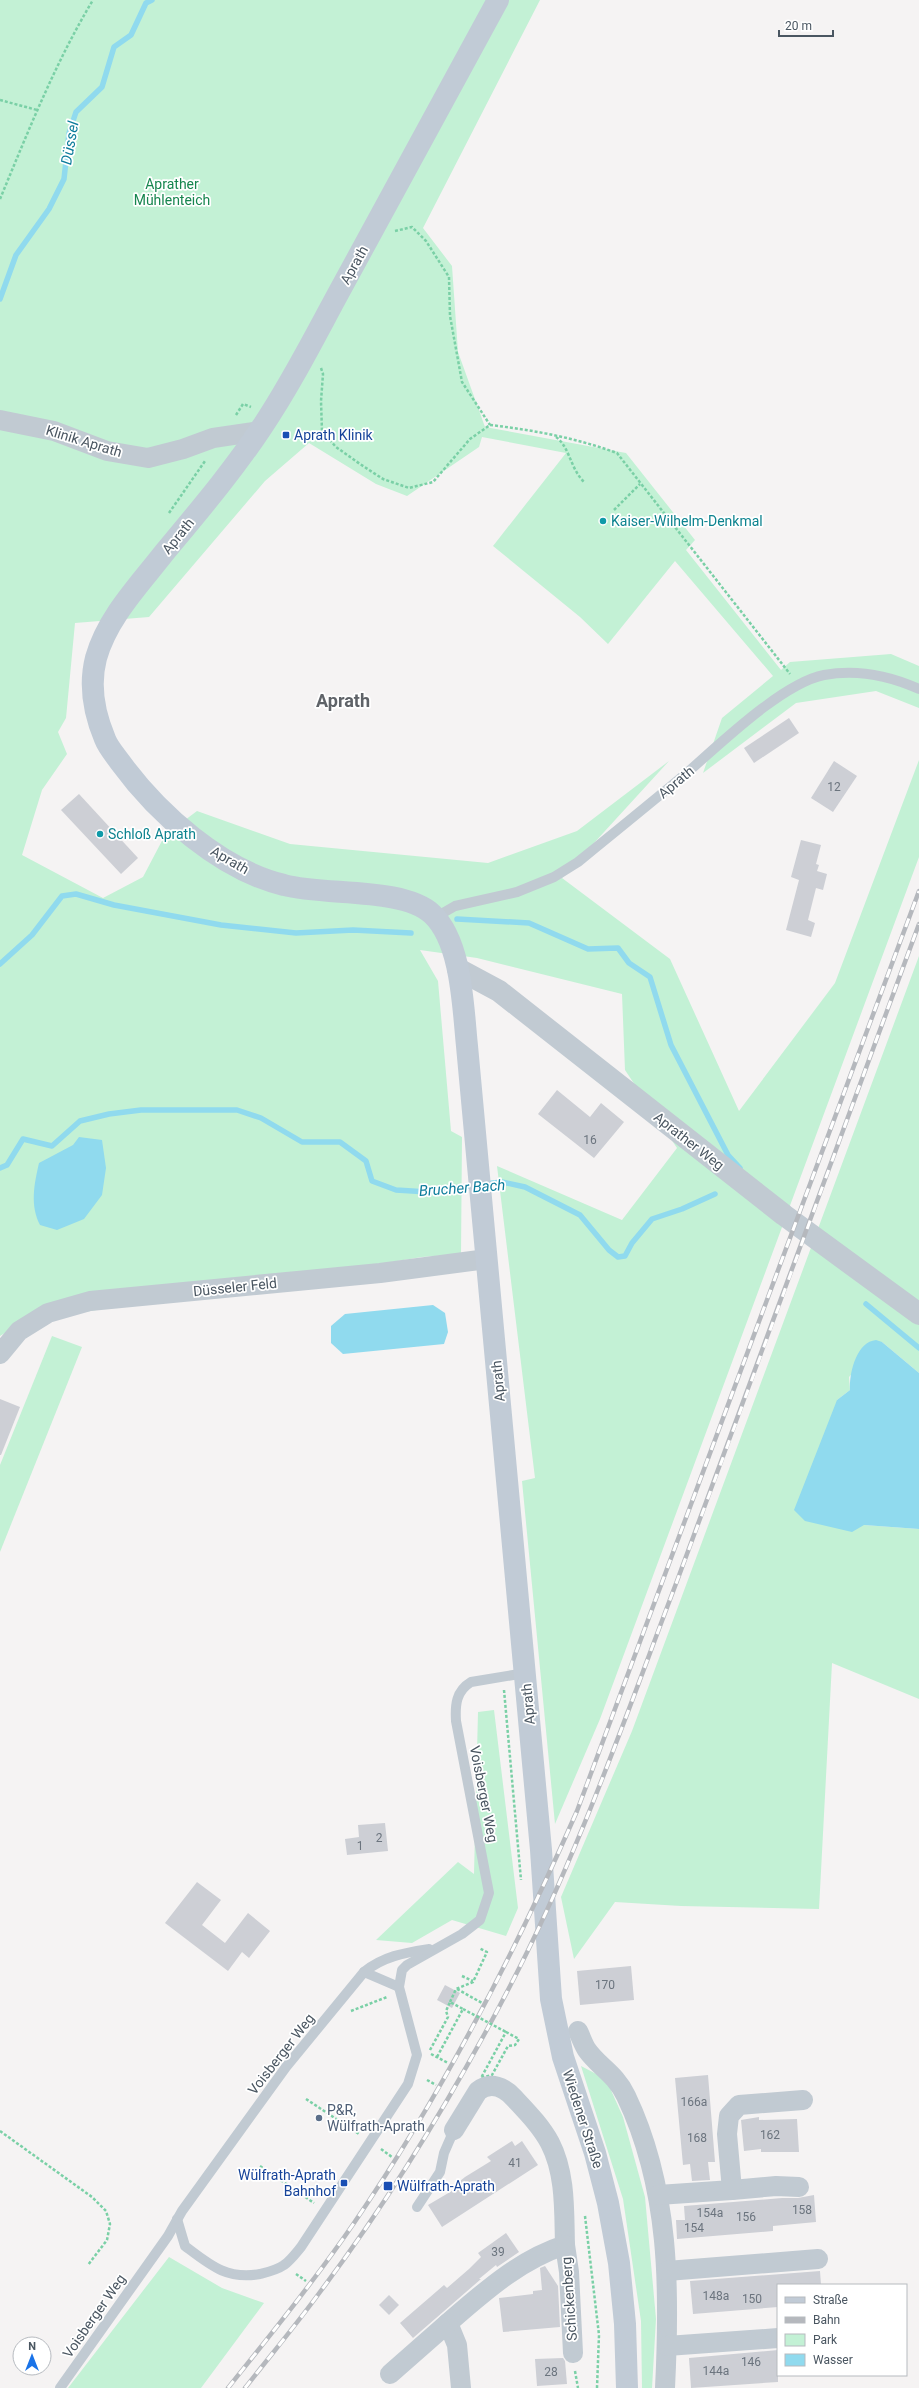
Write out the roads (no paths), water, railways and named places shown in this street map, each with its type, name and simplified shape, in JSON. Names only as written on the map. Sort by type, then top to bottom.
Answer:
[{"type":"main road","name":"Aprath","points":[[498,0],[323,321],[260,431],[110,624],[97,656],[92,680],[94,707],[106,742],[132,778],[169,817],[211,850],[248,872],[281,885],[314,892],[389,896],[410,901],[424,907],[436,917],[448,935],[458,970],[478,1164],[541,1850]]},
{"type":"main road","name":"Wiedener Straße","points":[[541,1850],[548,1965],[555,2026],[569,2078],[595,2153],[608,2203],[619,2262],[625,2324],[627,2388]]},
{"type":"street","name":"Klinik Aprath","points":[[0,420],[54,431],[107,451],[148,458],[222,436],[260,431]]},
{"type":"street","name":"Aprather Weg","points":[[458,970],[499,991],[784,1215],[919,1314]]},
{"type":"street","name":"Düsseler Feld","points":[[0,1354],[19,1331],[48,1314],[90,1301],[380,1273],[487,1259]]},
{"type":"street","points":[[578,2031],[588,2050],[613,2074],[626,2095],[640,2130],[658,2196],[668,2271],[665,2388]]},
{"type":"street","name":"Schickenberg","points":[[454,2130],[478,2091],[483,2086],[491,2085],[502,2088],[510,2094],[535,2120],[551,2144],[564,2188],[565,2245],[569,2272],[573,2353]]},
{"type":"street","points":[[732,2190],[727,2134],[729,2116],[739,2105],[803,2100]]},
{"type":"street","points":[[658,2196],[776,2186],[799,2187]]},
{"type":"street","name":"Schickenberg","points":[[390,2374],[503,2276],[552,2249],[565,2245]]},
{"type":"street","points":[[668,2271],[818,2259]]},
{"type":"street","points":[[448,2323],[457,2345],[461,2388]]},
{"type":"street","points":[[667,2346],[777,2338]]},
{"type":"lane","name":"Aprath","points":[[436,917],[455,906],[517,892],[554,877],[572,866],[632,819],[762,709],[799,685],[823,675],[851,673],[882,676],[919,689]]},
{"type":"lane","name":"Voisberger Weg","points":[[177,2219],[185,2246],[224,2273],[237,2276],[254,2275],[271,2272],[284,2265],[301,2247],[408,2084],[417,2055],[400,1990],[402,1970],[407,1964],[462,1934],[480,1920],[489,1893],[456,1721],[457,1698],[464,1687],[471,1682],[525,1673]]},
{"type":"lane","name":"Voisberger Weg","points":[[60,2388],[168,2236],[177,2219],[286,2067],[364,1972],[376,1962],[389,1956],[437,1947]]},
{"type":"lane","points":[[364,1972],[400,1990]]},
{"type":"lane","points":[[417,2207],[440,2172],[444,2153],[454,2130]]},
{"type":"water","points":[[79,1137],[102,1140],[106,1168],[102,1195],[84,1219],[57,1230],[40,1225],[34,1202],[34,1187],[39,1163],[73,1145]]},
{"type":"water","points":[[433,1305],[445,1313],[448,1332],[444,1344],[343,1354],[331,1343],[331,1326],[345,1314]]},
{"type":"water","points":[[876,1340],[882,1342],[919,1373],[919,1529],[864,1525],[852,1532],[805,1521],[794,1510],[837,1400],[850,1390],[851,1376],[855,1360],[859,1352],[863,1346]]},
{"type":"waterway","name":"Düssel","points":[[0,299],[16,255],[49,209],[64,179],[69,133],[76,112],[102,87],[114,47],[131,35],[146,3],[152,0]]},
{"type":"waterway","points":[[0,964],[32,935],[62,896],[76,894],[114,905],[221,925],[296,933],[353,930],[411,933]]},
{"type":"waterway","points":[[457,919],[529,923],[588,949],[618,948],[629,963],[650,977],[671,1045],[728,1155],[740,1168]]},
{"type":"waterway","name":"Brucher Bach","points":[[0,1168],[7,1165],[23,1139],[52,1146],[80,1121],[109,1114],[141,1110],[237,1110],[261,1118],[302,1142],[340,1142],[366,1161],[372,1181],[396,1190],[428,1192],[475,1185]]},
{"type":"waterway","name":"Brucher Bach","points":[[484,1184],[502,1182],[525,1187],[580,1215],[609,1250],[618,1257],[625,1256],[632,1243],[652,1219],[682,1209],[715,1194]]},
{"type":"waterway","name":"Brucher Bach","points":[[866,1304],[919,1348]]},
{"type":"railway","points":[[228,2388],[324,2265],[386,2174],[447,2074],[475,2023],[553,1865],[577,1811],[919,891]]},
{"type":"railway","points":[[245,2388],[347,2256],[397,2182],[421,2144],[488,2028],[534,1939],[557,1889],[599,1787],[738,1417],[919,924]]},
{"type":"place","name":"Aprath Klinik","points":[[286,435]]},
{"type":"place","name":"Kaiser-Wilhelm-Denkmal","points":[[603,521]]},
{"type":"place","name":"Schloß Aprath","points":[[100,834]]},
{"type":"place","name":"P&R, Wülfrath-Aprath","points":[[319,2118]]},
{"type":"place","name":"Wülfrath-Aprath Bahnhof","points":[[344,2183]]},
{"type":"place","name":"Wülfrath-Aprath","points":[[388,2186]]},
{"type":"district","name":"Aprath","points":[[343,701]]},
{"type":"park label","name":"Aprather Mühlenteich","points":[[172,192]]}]
